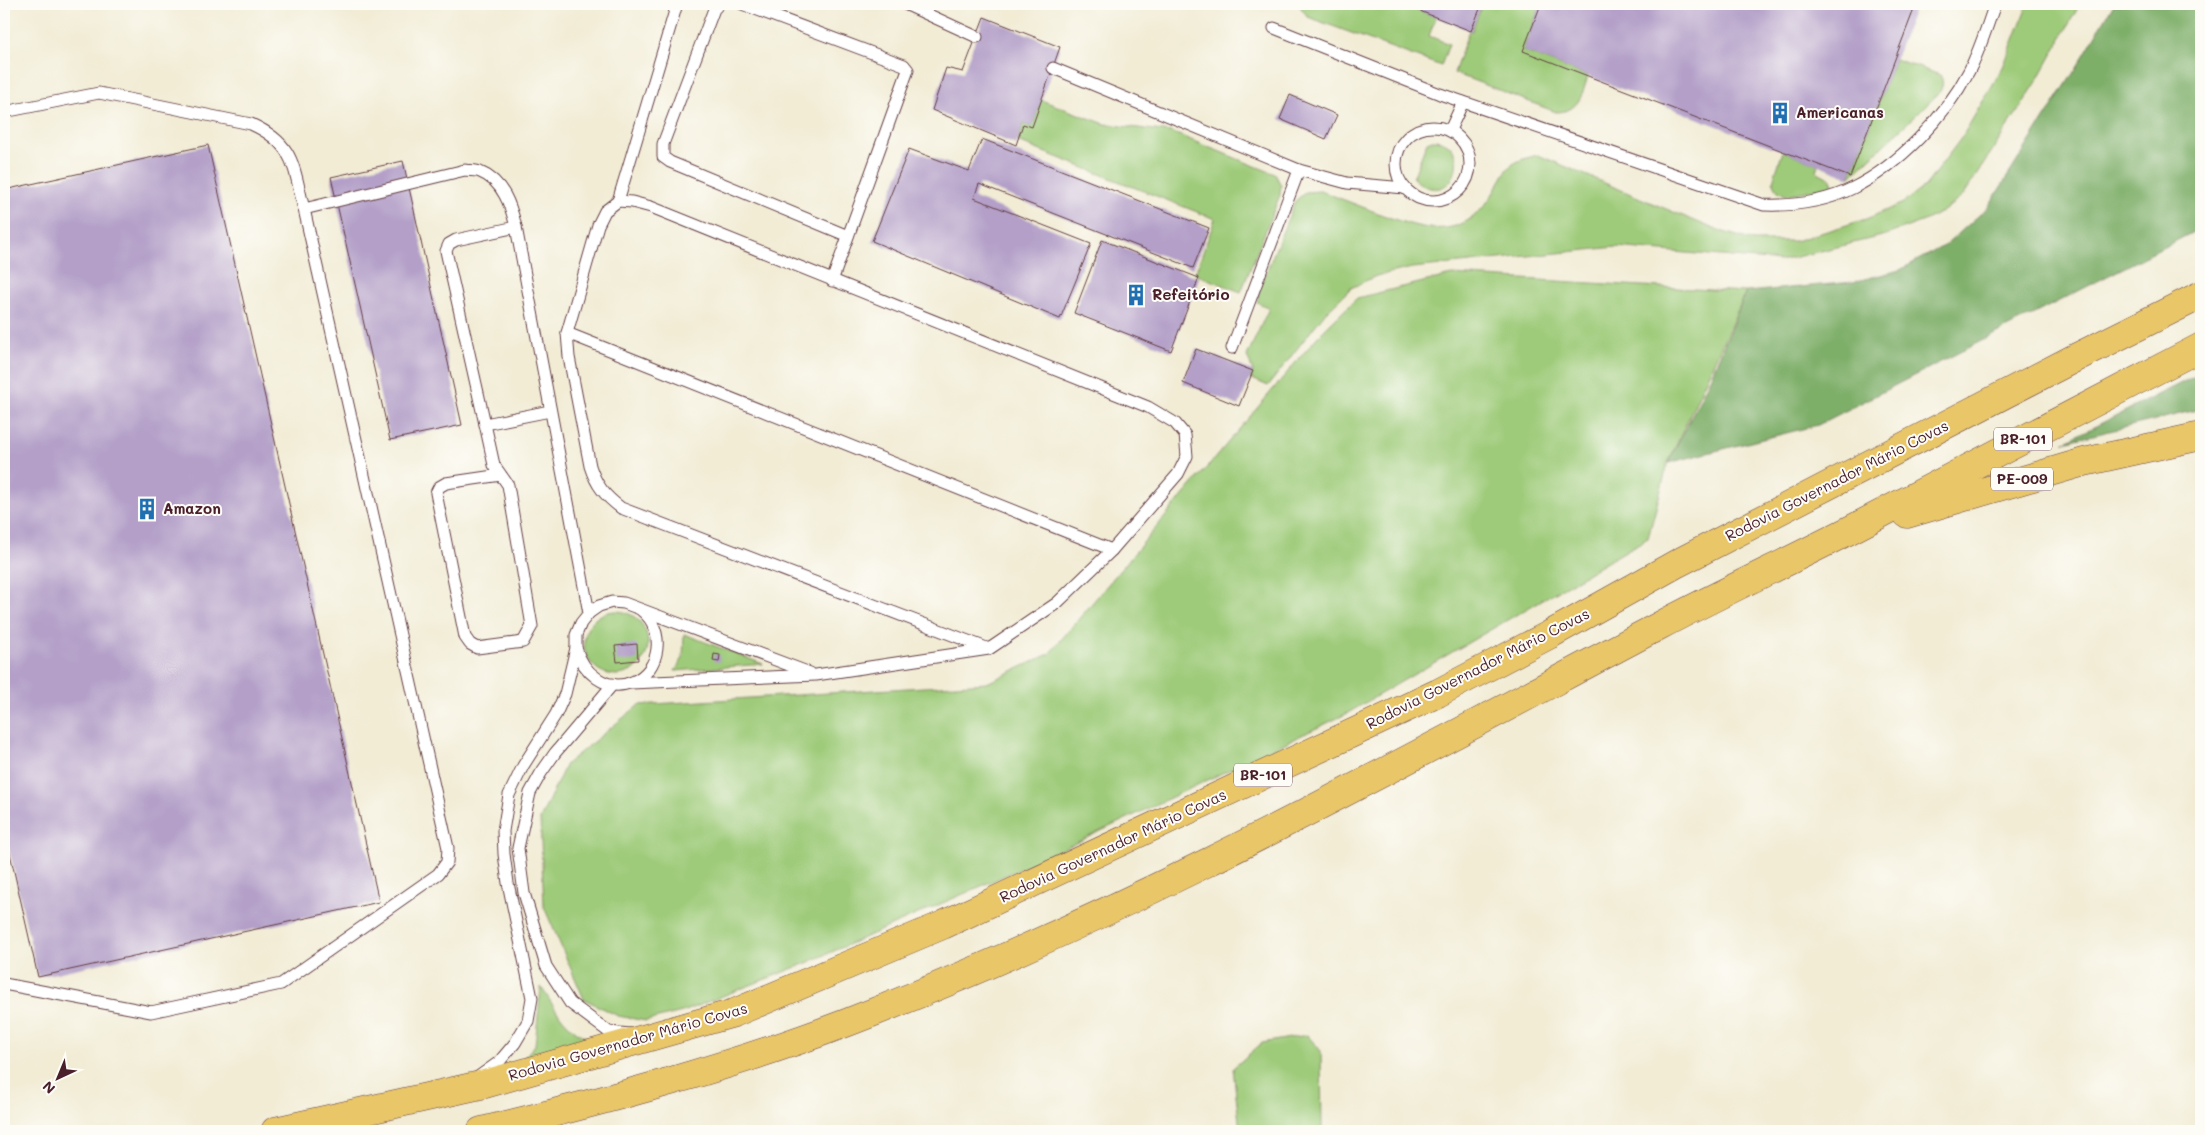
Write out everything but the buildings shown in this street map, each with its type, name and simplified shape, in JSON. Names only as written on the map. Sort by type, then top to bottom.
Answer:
[{"type":"highway","name":"Rodovia Governador Mário Covas","points":[[275,1131],[459,1090],[734,1013],[943,926],[1438,693],[1549,635],[1685,560],[2077,357],[2150,323],[2201,295]]},
{"type":"highway","name":"BR-101","points":[[481,1131],[646,1088],[726,1064],[842,1025],[1006,957],[1252,841],[1670,620],[1846,532],[2201,348]]},
{"type":"highway","name":"PE-009","points":[[1846,532],[2084,462],[2201,436]]},
{"type":"lane","points":[[677,4],[618,201],[606,211],[598,225],[567,333],[569,357],[594,481],[608,498],[621,508],[989,649]]},
{"type":"lane","points":[[719,4],[714,9],[663,144],[664,157],[670,162],[848,236]]},
{"type":"lane","points":[[742,4],[904,65],[908,70],[832,281]]},
{"type":"lane","points":[[905,4],[977,37]]},
{"type":"lane","points":[[1274,28],[1463,102],[1764,205],[1799,204],[1852,188],[1895,160],[1920,138],[1950,101],[1970,70],[1995,4]]},
{"type":"lane","points":[[1053,68],[1299,170],[1347,182],[1405,188]]},
{"type":"lane","points":[[4,112],[99,93],[251,124],[271,133],[284,146],[292,162],[304,209],[448,848],[447,862],[438,874],[281,984],[151,1012],[4,984]]},
{"type":"lane","points":[[1450,130],[1463,102]]},
{"type":"lane","points":[[1436,126],[1450,130],[1462,139],[1469,152],[1471,167],[1467,181],[1458,192],[1445,200],[1431,202],[1417,198],[1405,188],[1398,176],[1396,161],[1399,147],[1408,135],[1421,128],[1436,126]]},
{"type":"lane","points":[[304,209],[465,170],[480,171],[504,193],[512,207],[589,613]]},
{"type":"lane","points":[[1232,348],[1299,170]]},
{"type":"lane","points":[[576,648],[580,660],[587,671],[598,680],[613,684],[816,675],[989,649],[1057,603],[1112,550],[1178,474],[1187,456],[1188,444],[1185,435],[1175,424],[1148,408],[652,207],[618,201]]},
{"type":"lane","points":[[501,475],[446,483],[439,487],[436,493],[465,636],[470,644],[477,648],[522,642],[532,626],[508,485],[501,475],[494,465],[446,251],[449,244],[456,240],[516,227]]},
{"type":"lane","points":[[567,333],[1112,550]]},
{"type":"lane","points":[[485,424],[550,411]]},
{"type":"lane","points":[[459,1090],[499,1062],[515,1043],[528,1020],[532,998],[508,883],[503,831],[509,795],[523,766],[556,714],[564,694],[576,648],[576,635],[581,623],[589,613],[599,606],[612,602],[624,603],[816,675]]},
{"type":"lane","points":[[631,683],[650,668],[656,656],[658,641],[655,628],[648,616],[636,607]]},
{"type":"lane","points":[[613,684],[555,753],[530,793],[518,848],[520,872],[546,966],[570,1003],[609,1032],[654,1036]]},
{"type":"green space","points":[[1298,4],[1402,4],[1436,17],[1429,36],[1449,44],[1441,66],[1308,17]]},
{"type":"green space","points":[[1482,4],[1541,4],[1523,51],[1588,76],[1581,96],[1575,106],[1556,112],[1454,73],[1469,30],[1472,31]]},
{"type":"green space","points":[[2028,4],[2080,4],[2038,80],[1963,196],[1945,210],[1924,221],[1886,235],[1780,261],[1616,247],[1412,268],[1376,276],[1351,288],[1325,313],[1268,386],[1250,378],[1253,371],[1247,356],[1269,308],[1257,302],[1261,285],[1295,201],[1306,192],[1321,191],[1410,224],[1440,228],[1454,226],[1468,220],[1480,210],[1513,164],[1538,155],[1714,229],[1754,241],[1795,241],[1866,219],[1903,203],[1926,185],[1962,137],[2003,67]]},
{"type":"green space","points":[[2114,4],[2201,4],[2201,228],[1818,425],[1668,463],[1708,383],[1746,292],[1853,282],[1900,270],[1947,244],[1988,207],[2074,72]]},
{"type":"green space","points":[[1895,59],[1940,75],[1941,88],[1939,93],[1850,177]]},
{"type":"green space","points":[[1041,100],[1105,124],[1171,132],[1275,174],[1281,185],[1280,195],[1241,292],[1195,274],[1215,219],[1018,142],[1023,124],[1032,127]]},
{"type":"green space","points":[[1432,140],[1446,143],[1453,151],[1456,162],[1455,173],[1449,182],[1440,188],[1428,187],[1413,178],[1427,142]]},
{"type":"green space","points":[[1783,151],[1818,164],[1816,171],[1831,179],[1833,185],[1831,187],[1785,195],[1778,191],[1773,181]]},
{"type":"green space","points":[[1452,275],[1746,292],[1668,463],[1648,538],[1346,714],[1038,861],[809,962],[682,1012],[646,1021],[618,1016],[584,999],[544,907],[540,819],[566,764],[639,705],[987,683],[1049,654],[1319,335],[1357,298]]},
{"type":"green space","points":[[2201,373],[2201,409],[2064,442]]},
{"type":"green space","points":[[616,611],[634,617],[642,625],[648,643],[642,661],[634,669],[616,675],[598,669],[590,661],[584,643],[590,625],[598,617]]},
{"type":"green space","points":[[684,634],[763,664],[675,671],[683,658]]},
{"type":"green space","points":[[541,987],[566,1023],[581,1034],[604,1044],[519,1063],[535,1045]]},
{"type":"green space","points":[[1307,1035],[1321,1051],[1322,1131],[1240,1131],[1233,1068],[1262,1043]]},
{"type":"place","name":"Americanas","points":[[1780,113]]},
{"type":"place","name":"Refeitório","points":[[1136,295]]},
{"type":"place","name":"Amazon","points":[[147,509]]}]
